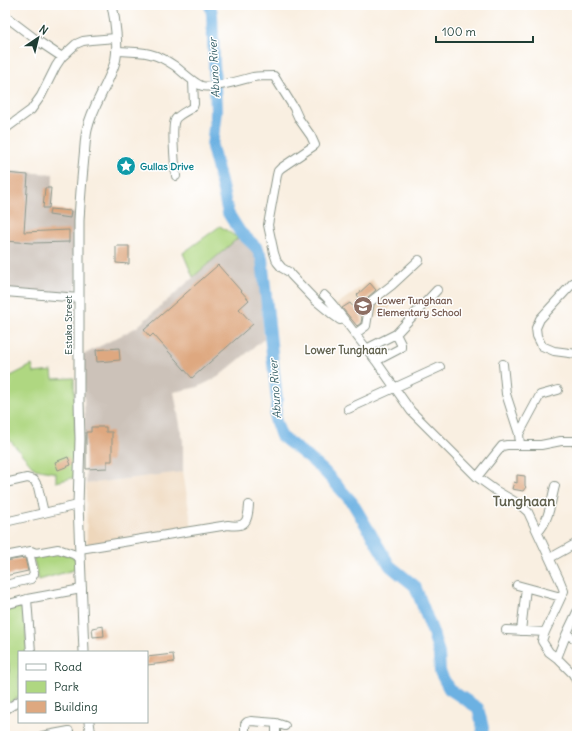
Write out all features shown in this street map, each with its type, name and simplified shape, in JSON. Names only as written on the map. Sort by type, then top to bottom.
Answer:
[{"type":"street","name":"Estaka Street","points":[[84,651],[78,505],[80,439],[79,214],[87,130],[92,114],[115,62],[117,51],[112,5]]},
{"type":"street","points":[[5,16],[62,58]]},
{"type":"street","points":[[5,129],[31,110],[41,96],[56,66],[76,44],[83,41],[116,38]]},
{"type":"street","points":[[117,51],[142,52],[162,58],[201,86],[232,83],[254,77],[274,76],[294,108],[299,119],[314,140],[315,145],[278,171],[268,225],[274,253],[277,262],[282,268],[289,272],[316,301],[340,320],[343,318]]},
{"type":"street","points":[[176,176],[174,120],[193,107],[193,81]]},
{"type":"street","points":[[355,334],[366,326],[370,302],[392,285],[419,260]]},
{"type":"street","points":[[577,280],[540,319],[536,328],[537,336],[542,346],[554,351],[577,354]]},
{"type":"street","points":[[366,348],[396,334],[437,290]]},
{"type":"street","points":[[5,292],[79,298]]},
{"type":"street","points":[[324,296],[328,299],[376,361],[411,411],[477,477],[495,490],[519,504],[528,512],[564,591],[542,641],[549,652],[558,658],[573,674],[577,682]]},
{"type":"street","points":[[376,361],[401,348],[401,344],[396,334]]},
{"type":"street","points":[[503,364],[506,394],[519,434],[520,445]]},
{"type":"street","points":[[348,409],[440,367]]},
{"type":"street","points":[[519,434],[540,395],[558,390]]},
{"type":"street","points":[[477,477],[502,446],[541,445],[561,441],[577,441]]},
{"type":"street","points":[[5,483],[28,478],[34,480],[38,487],[44,513]]},
{"type":"street","points":[[538,532],[546,521],[555,486]]},
{"type":"street","points":[[5,522],[78,505]]},
{"type":"street","points":[[5,556],[62,545],[80,553],[228,525],[243,525],[246,521],[250,505]]},
{"type":"street","points":[[550,558],[577,543]]},
{"type":"street","points":[[5,585],[31,579],[34,576],[30,552]]},
{"type":"street","points":[[517,585],[561,597]]},
{"type":"street","points":[[521,631],[526,588]]},
{"type":"street","points":[[5,605],[27,599],[82,589]]},
{"type":"street","points":[[27,599],[31,651]]},
{"type":"street","points":[[558,658],[566,635],[577,612]]},
{"type":"street","points":[[506,630],[545,632]]},
{"type":"street","points":[[566,635],[577,639]]},
{"type":"street","points":[[5,659],[5,674]]},
{"type":"street","points":[[5,710],[18,702]]},
{"type":"street","points":[[245,736],[245,724],[251,721],[276,723],[285,726]]},
{"type":"street","points":[[89,723],[91,736]]},
{"type":"street","points":[[276,723],[276,736]]},
{"type":"street","points":[[42,736],[69,731]]},
{"type":"shaded area","points":[[5,171],[53,174],[52,211],[77,213],[76,295],[5,291]]},
{"type":"shaded area","points":[[238,238],[251,248],[257,260],[264,339],[218,377],[198,387],[174,392],[183,441],[183,472],[86,484],[83,355],[137,327]]},
{"type":"shaded area","name":"Lower Tunghaan Elementary School","points":[[372,279],[391,307],[354,332],[336,305]]},
{"type":"shaded area","points":[[183,472],[192,528],[87,545],[86,484]]},
{"type":"green space","points":[[220,226],[238,238],[193,277],[183,253]]},
{"type":"green space","points":[[32,365],[34,373],[52,371],[53,379],[74,378],[76,477],[56,482],[56,473],[35,469],[7,437],[5,437],[5,379]]},
{"type":"green space","points":[[58,551],[75,558],[77,569],[39,580],[33,557]]},
{"type":"green space","points":[[22,607],[25,611],[27,651],[18,651],[18,698],[5,705],[5,681],[8,679],[5,613],[7,608]]},
{"type":"building","points":[[5,173],[28,175],[24,232],[69,230],[69,242],[32,243],[5,241]]},
{"type":"building","points":[[45,188],[51,188],[49,208],[43,208]]},
{"type":"building","points":[[50,209],[71,211],[70,218],[49,215]]},
{"type":"building","points":[[116,246],[129,246],[129,264],[116,263]]},
{"type":"building","points":[[218,265],[249,300],[239,309],[253,324],[192,378],[153,334],[150,337],[144,330]]},
{"type":"building","points":[[370,283],[376,290],[364,303],[357,295]]},
{"type":"building","points":[[350,303],[362,318],[361,323],[357,326],[342,308]]},
{"type":"building","points":[[119,348],[120,360],[97,362],[96,350]]},
{"type":"building","points":[[91,427],[106,427],[106,432],[112,432],[112,461],[107,461],[107,468],[86,469],[86,432],[91,432]]},
{"type":"building","points":[[68,457],[71,465],[58,470],[55,462]]},
{"type":"building","points":[[517,475],[525,476],[526,487],[523,491],[512,489],[514,482],[517,483]]},
{"type":"building","points":[[25,558],[28,571],[5,576],[5,561]]},
{"type":"building","points":[[103,626],[104,636],[93,637],[92,628]]},
{"type":"building","points":[[173,654],[174,662],[148,665],[148,657]]},
{"type":"waterway","name":"Abuno River","points":[[210,5],[212,14],[216,110],[212,147],[228,213],[240,232],[256,247],[262,259],[277,400],[275,419],[281,436],[324,471],[352,502],[390,566],[415,586],[433,633],[439,654],[440,672],[449,689],[478,708],[483,728],[482,736]]},
{"type":"place","name":"Gullas Drive","points":[[126,166]]},
{"type":"place","name":"Lower Tunghaan Elementary School","points":[[363,306]]},
{"type":"district","name":"Lower Tunghaan","points":[[346,350]]},
{"type":"district","name":"Tunghaan","points":[[524,501]]}]
